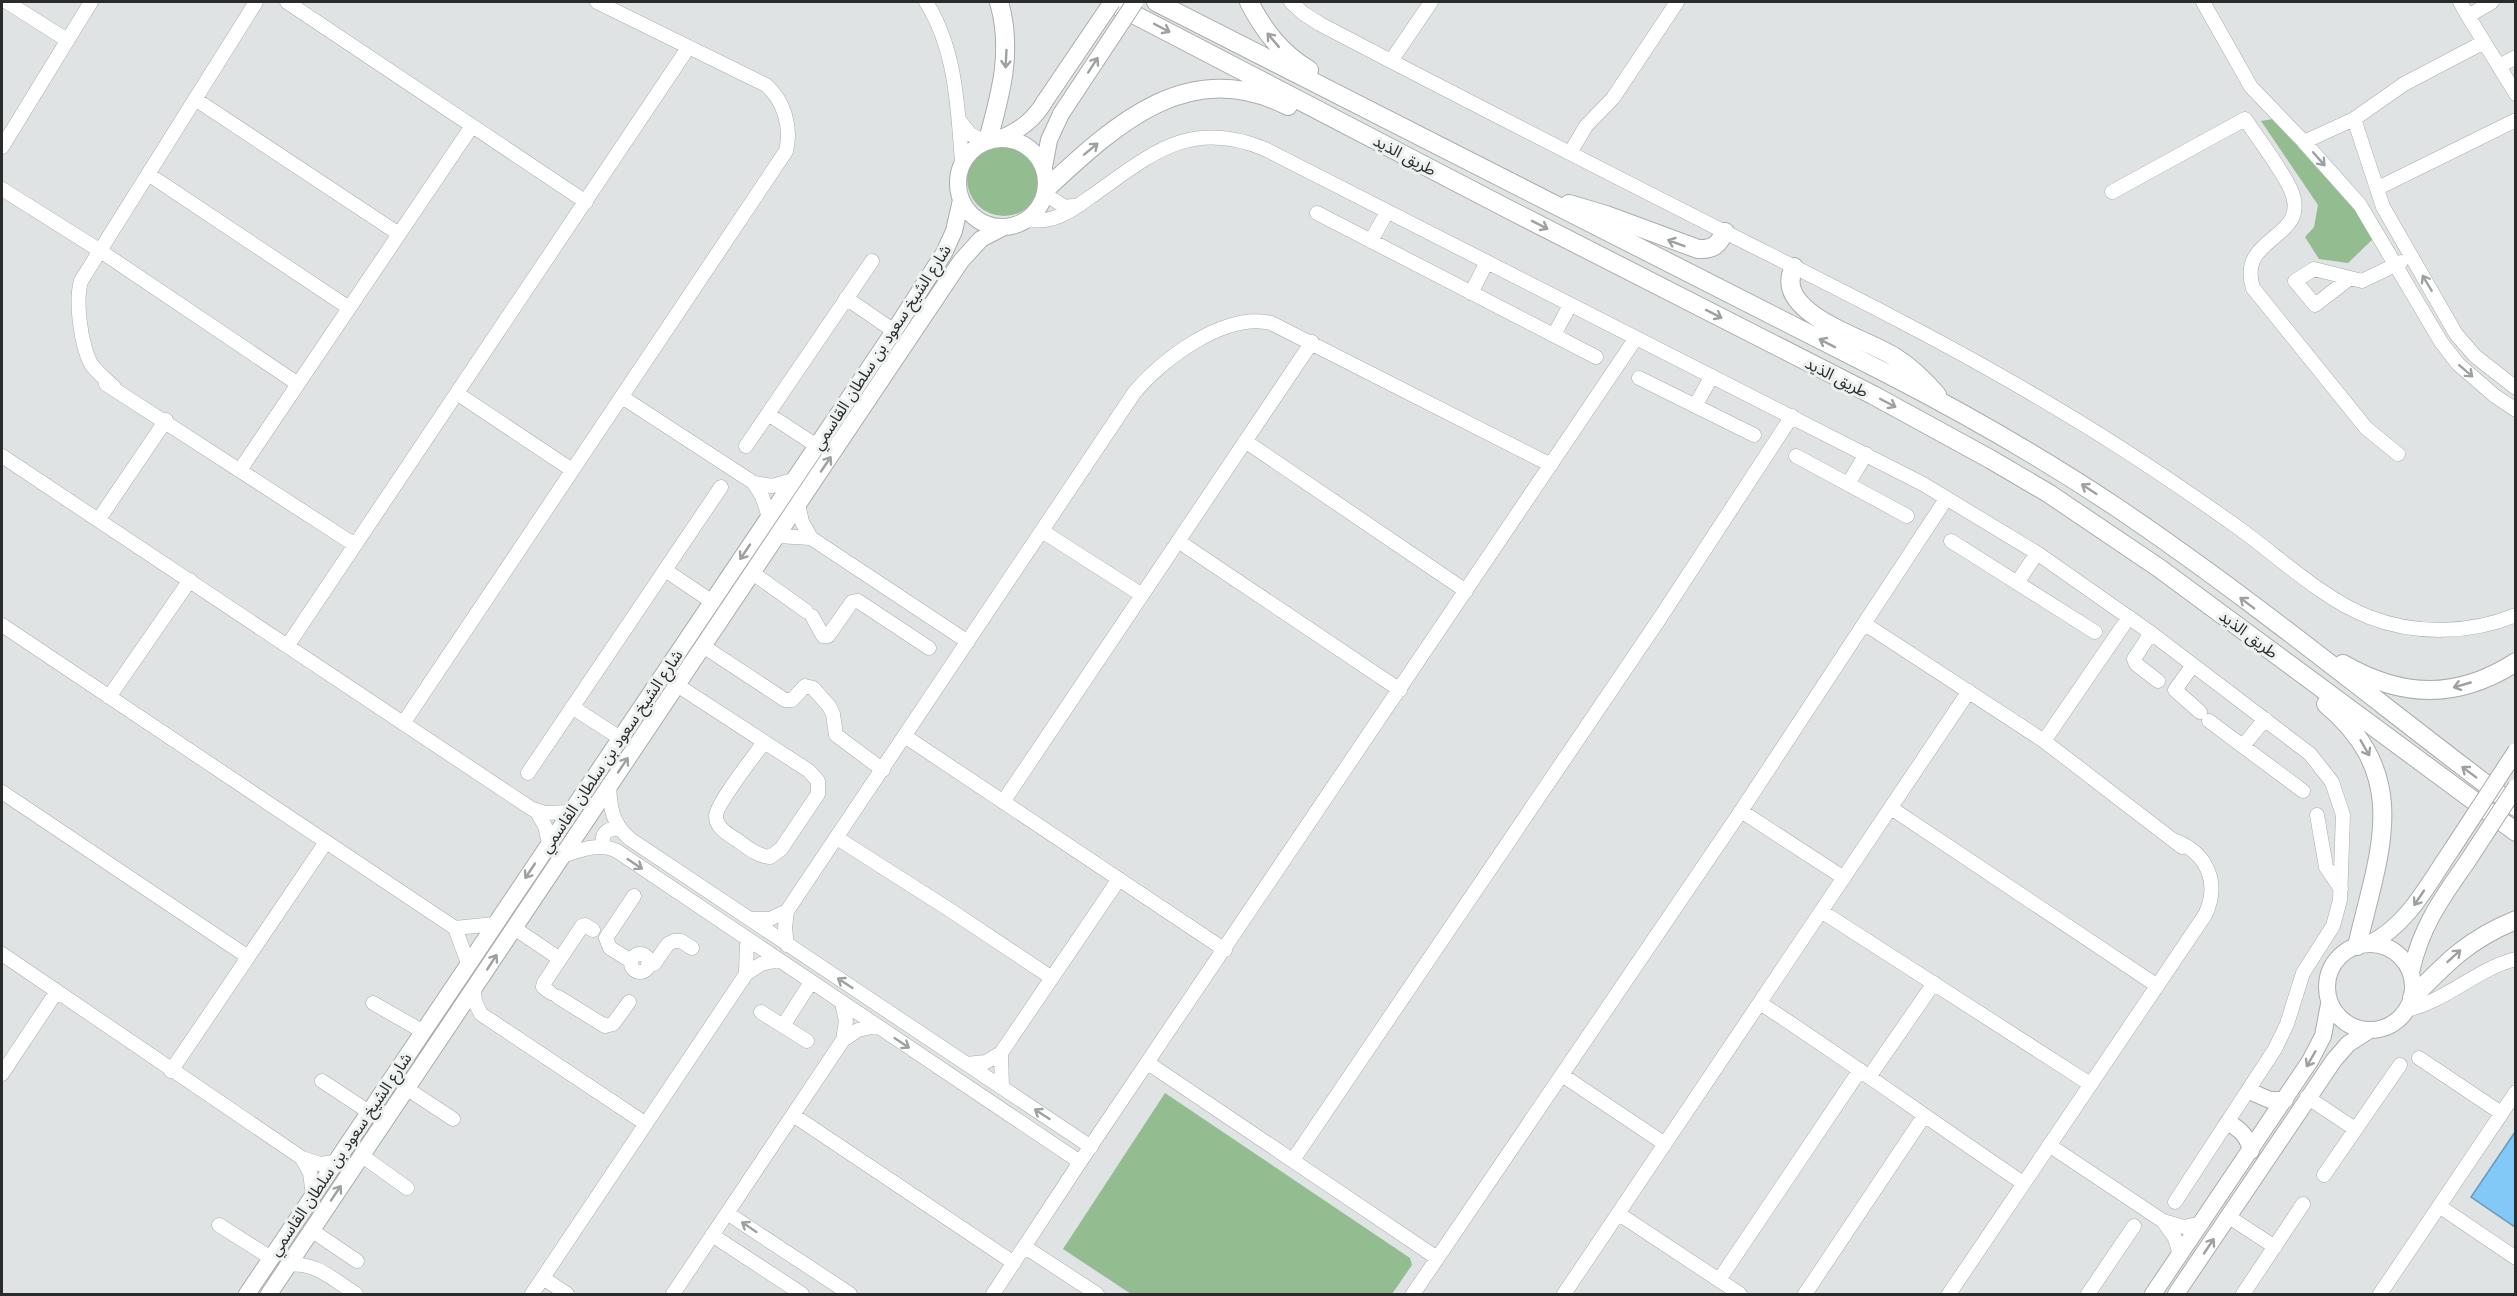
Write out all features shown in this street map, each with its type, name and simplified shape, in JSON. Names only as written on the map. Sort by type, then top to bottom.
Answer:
[{"type":"highway","points":[[991,140],[1006,69],[1005,22],[999,2]]},
{"type":"highway","name":"طريق الذيد","points":[[1111,2],[1508,209],[1883,400],[1990,459],[2113,536],[2516,832]]},
{"type":"highway","name":"طريق الذيد","points":[[1156,2],[1944,403],[2050,465],[2116,507],[2180,552],[2516,807]]},
{"type":"highway","points":[[1249,2],[1261,24],[1276,44],[1295,62],[1462,150],[1520,188]]},
{"type":"highway","points":[[1046,191],[1108,135],[1162,100],[1184,92],[1208,88],[1232,88],[1256,92],[1278,101],[1421,174],[1508,209]]},
{"type":"highway","points":[[1547,202],[1576,205],[1698,249],[1709,250],[1716,246],[1725,232]]},
{"type":"highway","points":[[1794,267],[1789,277],[1789,288],[1794,300],[1812,315],[1894,356],[1920,375],[1944,403]]},
{"type":"highway","points":[[2277,626],[2311,643],[2367,678],[2394,687],[2423,691],[2451,688],[2479,681],[2516,662]]},
{"type":"highway","points":[[2266,647],[2291,676],[2343,719],[2358,737],[2379,779],[2383,803],[2383,826],[2363,945]]},
{"type":"highway","points":[[2410,1004],[2467,945],[2490,930],[2516,920]]},
{"type":"main road","points":[[1111,2],[1031,120],[1022,128],[991,140],[968,154],[958,178],[961,200],[978,220],[1004,227],[1027,220],[1039,209],[1046,191],[1044,167],[1049,140],[1061,114],[1135,2]]},
{"type":"main road","points":[[991,140],[1012,139],[1032,149],[1044,167]]},
{"type":"main road","name":"شارع الشيخ سعود بن سلطان القاسمي","points":[[247,1294],[894,331],[948,246],[961,200]]},
{"type":"main road","name":"شارع الشيخ سعود بن سلطان القاسمي","points":[[268,1294],[968,253],[989,233],[1004,227]]},
{"type":"main road","points":[[793,480],[802,484],[798,504]]},
{"type":"main road","points":[[2153,1294],[2317,1050],[2323,1036],[2329,1004],[2326,990],[2328,976],[2334,963],[2344,952],[2387,934],[2402,922],[2516,751]]},
{"type":"main road","points":[[2176,1294],[2307,1096],[2341,1052],[2368,1031],[2391,1026],[2410,1004],[2413,985],[2411,972],[2418,943],[2430,916],[2516,787]]},
{"type":"main road","points":[[2363,945],[2383,946],[2395,951],[2411,972]]},
{"type":"main road","points":[[2329,1004],[2345,1023],[2368,1031]]},
{"type":"main road","points":[[2249,1091],[2270,1100],[2285,1100]]},
{"type":"main road","points":[[2228,1123],[2246,1136],[2251,1151]]},
{"type":"street","points":[[7,2],[67,40]]},
{"type":"street","points":[[2,147],[91,2]]},
{"type":"street","points":[[256,2],[86,271],[78,279],[72,293],[72,308],[80,332],[82,356],[87,368],[100,381],[114,387],[166,420],[355,545]]},
{"type":"street","points":[[287,2],[586,202]]},
{"type":"street","points":[[404,722],[786,151],[788,134],[780,103],[771,89],[597,2]]},
{"type":"street","points":[[926,2],[939,25],[948,52],[960,122],[962,164]]},
{"type":"street","points":[[1291,2],[1320,24],[1391,62],[1957,351],[2069,415],[2166,478],[2352,610],[2392,624],[2419,629],[2446,630],[2482,625],[2516,615]]},
{"type":"street","points":[[1391,62],[1431,2]]},
{"type":"street","points":[[1570,153],[1586,126],[1613,98],[1677,2]]},
{"type":"street","points":[[2203,2],[2251,87],[2360,205],[2441,342],[2458,364],[2495,396],[2516,410]]},
{"type":"street","points":[[2460,2],[2516,94]]},
{"type":"street","points":[[2468,16],[2492,2]]},
{"type":"street","points":[[2304,142],[2354,119],[2404,84],[2484,42]]},
{"type":"street","points":[[288,645],[688,48]]},
{"type":"street","points":[[2499,66],[2516,57]]},
{"type":"street","points":[[195,99],[399,234]]},
{"type":"street","points":[[2112,192],[2245,119],[2291,190],[2294,211],[2289,224],[2254,255],[2250,266],[2253,288],[2366,428],[2398,454]]},
{"type":"street","points":[[2354,119],[2378,188],[2382,207],[2462,341],[2475,356],[2516,388]]},
{"type":"street","points":[[2378,188],[2516,120]]},
{"type":"street","points":[[960,122],[970,134],[991,140]]},
{"type":"street","points":[[240,470],[472,126]]},
{"type":"street","points":[[1027,220],[1056,219],[1074,210],[1163,147],[1198,137],[1215,136],[1249,142],[1264,148],[1866,454],[1946,499],[2037,553],[2129,617],[2315,759],[2326,772],[2337,793],[2344,826],[2337,918],[2307,965],[2283,1032],[2249,1091],[2175,1202]]},
{"type":"street","points":[[148,174],[349,308]]},
{"type":"street","points":[[2,189],[99,250],[298,384]]},
{"type":"street","points":[[1046,191],[1065,207],[1081,204]]},
{"type":"street","points":[[1371,241],[1387,212]]},
{"type":"street","points":[[1317,213],[1596,357]]},
{"type":"street","points":[[2350,278],[2362,281],[2411,256]]},
{"type":"street","points":[[746,446],[872,261]]},
{"type":"street","points":[[1471,293],[1487,262]]},
{"type":"street","points":[[846,298],[894,331]]},
{"type":"street","points":[[1554,335],[1570,305]]},
{"type":"street","points":[[787,945],[785,928],[787,911],[906,737],[1134,393],[1170,357],[1226,327],[1243,321],[1271,322],[1551,465]]},
{"type":"street","points":[[993,1294],[1636,338]]},
{"type":"street","points":[[1004,802],[1312,342]]},
{"type":"street","points":[[1695,406],[1712,376]]},
{"type":"street","points":[[1639,378],[1754,435]]},
{"type":"street","points":[[458,394],[572,470]]},
{"type":"street","points":[[621,397],[754,483],[772,486],[793,480]]},
{"type":"street","points":[[768,414],[817,446]]},
{"type":"street","points":[[1293,1160],[1660,618],[1792,417]]},
{"type":"street","points":[[99,519],[166,420]]},
{"type":"street","points":[[1245,441],[1466,591]]},
{"type":"street","points":[[1848,484],[1866,454]]},
{"type":"street","points":[[2,456],[537,812],[545,826],[549,843]]},
{"type":"street","points":[[1796,456],[1907,516]]},
{"type":"street","points":[[754,483],[762,496],[769,516]]},
{"type":"street","points":[[528,773],[721,487]]},
{"type":"street","points":[[1413,1294],[1742,810],[1946,499]]},
{"type":"street","points":[[798,504],[802,522],[811,538],[968,642]]},
{"type":"street","points":[[1042,531],[1142,595]]},
{"type":"street","points":[[778,536],[811,538]]},
{"type":"street","points":[[1178,541],[1400,690]]},
{"type":"street","points":[[1951,541],[2096,632]]},
{"type":"street","points":[[2017,583],[2037,553]]},
{"type":"street","points":[[665,570],[711,601]]},
{"type":"street","points":[[754,574],[809,613],[823,636],[828,636],[852,602],[858,601],[929,648]]},
{"type":"street","points":[[110,698],[190,580]]},
{"type":"street","points":[[2044,741],[2129,617]]},
{"type":"street","points":[[1865,624],[2044,741],[2176,841],[2198,854],[2211,875],[2211,900],[2197,926],[1949,1294]]},
{"type":"street","points":[[2,625],[455,928],[468,963]]},
{"type":"street","points":[[2151,633],[2134,659],[2136,664],[2158,681]]},
{"type":"street","points":[[704,646],[785,700],[792,700],[805,686],[813,688],[832,710],[836,735],[883,770]]},
{"type":"street","points":[[2193,665],[2175,690],[2204,716],[2303,791]]},
{"type":"street","points":[[677,685],[764,742],[814,775],[819,787],[818,794],[781,849],[770,856],[756,853],[726,833],[717,823],[716,816],[720,804],[764,742]]},
{"type":"street","points":[[1564,1294],[1969,691]]},
{"type":"street","points":[[572,708],[620,738]]},
{"type":"street","points":[[2243,746],[2265,719]]},
{"type":"street","points":[[906,737],[1225,950]]},
{"type":"street","points":[[609,785],[611,807],[619,829],[630,839],[1090,1147]]},
{"type":"street","points":[[2,792],[248,957]]},
{"type":"street","points":[[1892,808],[2156,985]]},
{"type":"street","points":[[1742,810],[1844,878]]},
{"type":"street","points":[[537,812],[570,812]]},
{"type":"street","points":[[2317,815],[2326,867],[2330,877],[2341,889]]},
{"type":"street","points":[[604,846],[602,842],[605,832],[614,828],[619,829]]},
{"type":"street","points":[[837,838],[1052,978]]},
{"type":"street","points":[[171,1071],[326,842]]},
{"type":"street","points":[[562,855],[604,846],[617,851],[1080,1162]]},
{"type":"street","points":[[967,1064],[986,1062],[1001,1053],[1119,879]]},
{"type":"street","points":[[600,934],[634,896]]},
{"type":"street","points":[[750,919],[770,919],[787,911]]},
{"type":"street","points":[[1821,911],[2090,1084]]},
{"type":"street","points":[[455,928],[495,924]]},
{"type":"street","points":[[629,1002],[613,1024],[605,1026],[554,995],[543,984],[582,925],[600,934],[610,948],[631,961],[633,968],[638,971],[654,964],[668,945],[674,941],[681,941],[692,948]]},
{"type":"street","points":[[514,928],[560,959]]},
{"type":"street","points":[[746,974],[747,939]]},
{"type":"street","points":[[2,954],[171,1071],[303,1158],[320,1164],[334,1162]]},
{"type":"street","points":[[2410,1004],[2443,997],[2487,969],[2516,959]]},
{"type":"street","points":[[532,1294],[746,974],[761,964],[779,960]]},
{"type":"street","points":[[783,1026],[811,982]]},
{"type":"street","points":[[1719,1280],[1865,1074],[1934,983]]},
{"type":"street","points":[[474,989],[475,1002],[481,1014],[646,1124]]},
{"type":"street","points":[[2,1074],[57,991]]},
{"type":"street","points":[[374,1002],[422,1031]]},
{"type":"street","points":[[843,1003],[846,1021],[843,1040]]},
{"type":"street","points":[[1760,1003],[2023,1183]]},
{"type":"street","points":[[761,1012],[807,1041]]},
{"type":"street","points":[[454,1018],[467,1014],[481,1014]]},
{"type":"street","points":[[673,1294],[843,1040],[858,1030],[876,1026]]},
{"type":"street","points":[[1001,1053],[1002,1089]]},
{"type":"street","points":[[2419,1058],[2501,1113]]},
{"type":"street","points":[[1148,1063],[1437,1258]]},
{"type":"street","points":[[2324,1175],[2400,1065]]},
{"type":"street","points":[[1562,1075],[1665,1144]]},
{"type":"street","points":[[322,1081],[369,1112]]},
{"type":"street","points":[[406,1088],[453,1119]]},
{"type":"street","points":[[2380,1294],[2516,1092]]},
{"type":"street","points":[[2307,1096],[2355,1130]]},
{"type":"street","points":[[793,1114],[1014,1263]]},
{"type":"street","points":[[1805,1294],[1924,1116]]},
{"type":"street","points":[[2049,1145],[2163,1221],[2184,1227],[2202,1223]]},
{"type":"street","points":[[361,1155],[407,1188]]},
{"type":"street","points":[[303,1158],[310,1173],[313,1194]]},
{"type":"street","points":[[2243,1294],[2303,1204]]},
{"type":"street","points":[[2439,1206],[2516,1258]]},
{"type":"street","points":[[727,1213],[850,1294]]},
{"type":"street","points":[[1618,1214],[1740,1294]]},
{"type":"street","points":[[2229,1217],[2275,1247]]},
{"type":"street","points":[[2163,1221],[2175,1239],[2180,1255]]},
{"type":"street","points":[[219,1225],[271,1258]]},
{"type":"street","points":[[2088,1294],[2134,1226]]},
{"type":"street","points":[[314,1267],[306,1255],[307,1235],[357,1261]]},
{"type":"street","points":[[712,1235],[802,1294]]},
{"type":"street","points":[[1025,1246],[1097,1294]]},
{"type":"street","points":[[768,1272],[784,1250]]},
{"type":"street","points":[[287,1265],[301,1264],[314,1267],[356,1294]]},
{"type":"street","points":[[543,1278],[567,1294]]},
{"type":"green space","points":[[2273,119],[2362,218],[2373,239],[2348,263],[2319,259],[2305,237],[2314,227],[2318,205],[2261,121]]},
{"type":"green space","points":[[1004,142],[1018,145],[1030,153],[1038,165],[1041,179],[1038,193],[1030,205],[1018,213],[1004,216],[990,213],[978,205],[970,193],[967,179],[970,165],[978,153],[990,145]]},
{"type":"green space","points":[[1165,1093],[1410,1258],[1412,1265],[1392,1294],[1131,1294],[1063,1249]]},
{"type":"water","points":[[2515,1132],[2515,1227],[2471,1197]]}]
